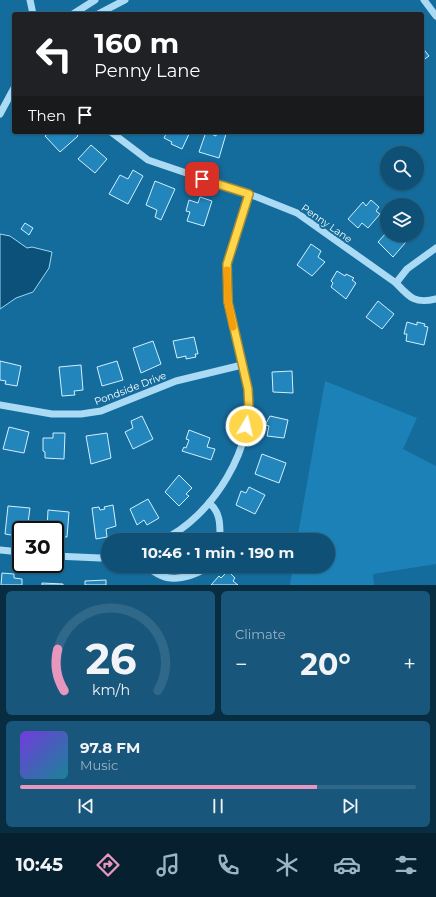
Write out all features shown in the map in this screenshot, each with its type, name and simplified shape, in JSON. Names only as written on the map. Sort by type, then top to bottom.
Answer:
[{"type":"street","points":[[30,0],[32,12]]},
{"type":"street","points":[[76,12],[95,0]]},
{"type":"street","points":[[102,12],[125,0]]},
{"type":"street","points":[[424,0],[436,16]]},
{"type":"street","points":[[0,114],[12,92]]},
{"type":"street","name":"Penny Lane","points":[[114,134],[148,160],[249,194],[297,213],[396,284],[409,297],[423,302],[436,299]]},
{"type":"street","points":[[177,533],[204,510],[225,481],[237,456],[246,426],[249,409],[248,395],[228,302],[227,264],[249,194]]},
{"type":"street","points":[[396,284],[407,269],[436,248]]},
{"type":"street","name":"Pondside Drive","points":[[0,405],[52,414],[81,414],[101,411],[176,381],[242,365]]},
{"type":"street","points":[[210,503],[215,508],[220,521],[220,533]]},
{"type":"street","points":[[0,550],[12,551]]},
{"type":"street","points":[[64,556],[101,558]]},
{"type":"street","points":[[157,573],[171,578],[191,575],[195,573]]},
{"type":"shaded area","points":[[0,234],[10,236],[27,248],[32,247],[52,252],[49,268],[33,292],[16,298],[0,309]]},
{"type":"shaded area","points":[[325,381],[417,418],[403,449],[436,466],[436,564],[373,574],[374,585],[290,585],[292,573],[335,573],[335,533],[298,533]]},
{"type":"building","points":[[424,50],[429,56],[424,60]]},
{"type":"building","points":[[48,134],[76,134],[78,136],[60,152],[45,136]]},
{"type":"building","points":[[166,134],[189,134],[182,149],[171,144],[172,142],[164,138]]},
{"type":"building","points":[[205,134],[216,136],[216,134],[226,134],[219,158],[199,152]]},
{"type":"building","points":[[91,145],[107,159],[95,173],[78,159]]},
{"type":"building","points":[[133,170],[143,176],[128,204],[109,194],[120,175],[128,179]]},
{"type":"building","points":[[155,181],[175,189],[161,220],[155,217],[157,210],[146,205]]},
{"type":"building","points":[[200,197],[212,201],[204,226],[187,221],[190,212],[186,211],[189,200],[198,203]]},
{"type":"building","points":[[371,200],[379,207],[376,211],[380,214],[368,228],[362,223],[358,228],[348,219],[363,202],[366,206]]},
{"type":"building","points":[[25,223],[33,228],[29,235],[21,229]]},
{"type":"building","points":[[380,240],[380,242],[406,242],[393,257],[378,242]]},
{"type":"building","points":[[311,244],[321,251],[318,257],[325,262],[312,276],[297,265]]},
{"type":"building","points":[[337,271],[345,276],[346,274],[354,278],[352,280],[356,283],[346,299],[331,287],[333,283],[331,281]]},
{"type":"building","points":[[378,301],[394,314],[382,329],[366,317]]},
{"type":"building","points":[[407,322],[417,325],[417,322],[425,324],[424,326],[428,327],[424,345],[406,341],[407,334],[404,334]]},
{"type":"building","points":[[194,337],[198,354],[195,354],[196,357],[186,359],[186,356],[177,358],[173,341]]},
{"type":"building","points":[[153,341],[161,364],[141,373],[133,348]]},
{"type":"building","points":[[0,361],[21,366],[17,386],[5,384],[6,381],[0,380]]},
{"type":"building","points":[[117,361],[123,380],[102,386],[97,367]]},
{"type":"building","points":[[81,365],[83,390],[74,391],[75,395],[62,396],[59,367]]},
{"type":"building","points":[[292,371],[293,393],[273,392],[272,372]]},
{"type":"building","points":[[142,416],[153,439],[133,449],[125,432],[133,428],[131,421]]},
{"type":"building","points":[[270,416],[288,420],[284,438],[267,436],[269,426],[265,425]]},
{"type":"building","points":[[9,427],[29,432],[24,453],[3,449]]},
{"type":"building","points":[[189,430],[210,438],[207,447],[215,449],[211,460],[182,451],[184,447],[186,448],[189,440],[186,439]]},
{"type":"building","points":[[53,433],[65,433],[64,459],[45,458],[45,452],[43,451],[43,438],[53,438]]},
{"type":"building","points":[[107,433],[111,458],[91,464],[86,436]]},
{"type":"building","points":[[262,454],[286,463],[279,483],[255,474]]},
{"type":"building","points":[[179,475],[192,488],[186,494],[189,496],[179,506],[165,492]]},
{"type":"building","points":[[249,487],[265,495],[255,514],[236,505],[241,491],[246,493]]},
{"type":"building","points":[[148,499],[159,518],[147,525],[144,520],[137,525],[130,509]]},
{"type":"building","points":[[113,505],[116,526],[106,529],[106,533],[101,533],[101,538],[96,539],[92,508],[99,507],[100,510],[105,509],[104,507]]},
{"type":"building","points":[[8,506],[30,508],[28,521],[12,521],[12,535],[5,534]]},
{"type":"building","points":[[48,510],[69,512],[67,537],[64,537],[64,521],[47,521]]},
{"type":"building","points":[[2,573],[14,574],[14,578],[22,579],[22,585],[1,585]]},
{"type":"building","points":[[226,573],[230,573],[235,578],[233,581],[238,585],[211,585],[219,576],[221,578]]},
{"type":"building","points":[[106,580],[106,585],[85,585],[85,581]]},
{"type":"building","points":[[42,583],[63,584],[63,585],[42,585]]},
{"type":"slow traffic","points":[[227,270],[228,302],[233,327]]},
{"type":"route","points":[[202,179],[249,194],[227,264],[228,302],[248,389],[249,409],[246,426]]}]
